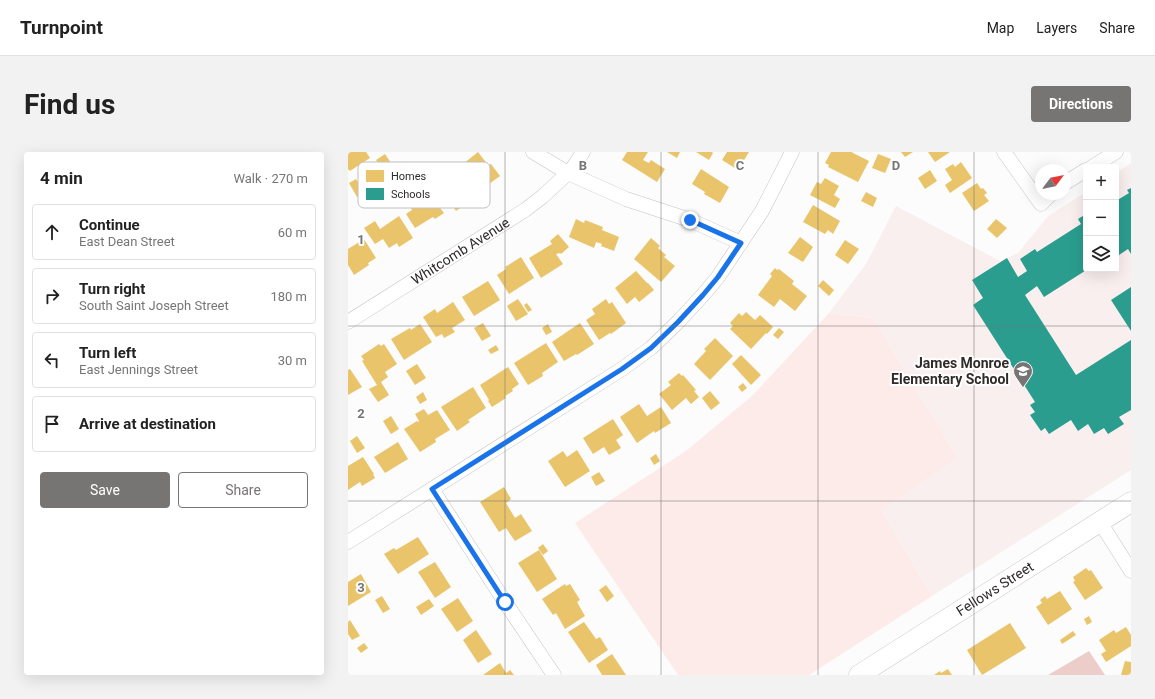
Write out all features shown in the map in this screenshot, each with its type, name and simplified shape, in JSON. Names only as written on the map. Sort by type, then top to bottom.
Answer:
[{"type":"street","points":[[533,152],[568,173],[626,199],[690,220],[741,243]]},
{"type":"street","name":"Whitcomb Avenue","points":[[348,322],[525,210],[542,197],[568,173],[583,152]]},
{"type":"street","points":[[348,542],[622,369],[651,348],[678,322],[718,277],[762,211],[792,152]]},
{"type":"street","points":[[1004,152],[1035,197]]},
{"type":"street","points":[[1097,164],[1116,152]]},
{"type":"street","points":[[1071,180],[1083,172]]},
{"type":"street","points":[[1037,200],[1040,204],[1044,200]]},
{"type":"street","points":[[432,489],[554,675]]},
{"type":"street","name":"Fellows Street","points":[[859,675],[1131,502]]},
{"type":"street","points":[[1100,522],[1131,571]]},
{"type":"shaded area","name":"James Monroe Elementary School","points":[[1131,163],[1131,470],[932,596],[881,510],[958,458],[873,318],[829,313],[866,264],[896,206],[1000,261],[1018,253],[1048,216],[1083,194],[1083,272],[1119,272],[1119,171]]},
{"type":"shaded area","points":[[829,313],[873,318],[958,458],[881,510],[932,596],[809,675],[678,675],[575,523],[686,451],[753,395]]},
{"type":"shaded area","points":[[1089,651],[1105,675],[1048,675]]},
{"type":"building: Homes","points":[[348,152],[366,152],[370,158],[364,162],[358,162],[358,166],[350,171],[348,169]]},
{"type":"building: Homes","points":[[478,152],[486,162],[466,162]]},
{"type":"building: Homes","points":[[627,152],[648,152],[643,160],[649,163],[651,160],[665,169],[657,182],[622,160]]},
{"type":"building: Homes","points":[[667,152],[680,152],[677,158]]},
{"type":"building: Homes","points":[[696,152],[712,152],[713,153],[709,160]]},
{"type":"building: Homes","points":[[727,152],[749,152],[738,170],[722,160]]},
{"type":"building: Homes","points":[[831,152],[852,152],[869,161],[858,182],[828,167],[829,165],[825,163]]},
{"type":"building: Homes","points":[[901,152],[913,152],[905,157]]},
{"type":"building: Homes","points":[[928,152],[950,152],[935,162]]},
{"type":"building: Homes","points":[[385,154],[390,162],[377,162],[376,160]]},
{"type":"building: Homes","points":[[878,154],[891,159],[885,173],[872,168]]},
{"type":"building: Homes","points":[[961,162],[972,178],[950,193],[945,185],[952,180],[945,169],[953,164],[955,167]]},
{"type":"building: Homes","points":[[490,164],[491,164],[500,176],[490,183]]},
{"type":"building: Homes","points":[[701,169],[729,187],[720,203],[704,194],[705,192],[692,184]]},
{"type":"building: Homes","points":[[930,170],[937,181],[925,189],[918,178]]},
{"type":"building: Homes","points":[[825,178],[839,186],[834,195],[840,199],[835,208],[810,195],[817,182],[821,184]]},
{"type":"building: Homes","points":[[356,179],[358,182],[357,197],[349,183]]},
{"type":"building: Homes","points":[[977,183],[981,189],[983,188],[987,193],[984,195],[989,201],[974,211],[962,193]]},
{"type":"building: Homes","points":[[866,192],[877,198],[873,207],[861,201]]},
{"type":"building: Homes","points":[[813,205],[840,221],[833,234],[828,230],[825,234],[803,222]]},
{"type":"building: Homes","points":[[411,208],[440,208],[444,213],[435,219],[433,217],[415,228],[406,214],[412,210]]},
{"type":"building: Homes","points":[[399,216],[413,238],[399,247],[397,243],[389,248],[383,239],[375,244],[364,228],[375,221],[380,229]]},
{"type":"building: Homes","points":[[576,219],[584,223],[585,220],[603,227],[602,230],[619,237],[614,251],[601,246],[602,244],[596,242],[594,248],[569,237]]},
{"type":"building: Homes","points":[[996,219],[1007,228],[997,238],[987,229]]},
{"type":"building: Homes","points":[[558,234],[569,247],[561,254],[556,254],[563,264],[541,278],[529,258],[552,244],[550,241]]},
{"type":"building: Homes","points":[[800,237],[813,247],[803,262],[788,253]]},
{"type":"building: Homes","points":[[651,238],[660,246],[658,248],[666,255],[664,257],[675,266],[661,282],[634,259]]},
{"type":"building: Homes","points":[[364,239],[376,258],[368,263],[369,265],[354,275],[348,265],[348,249]]},
{"type":"building: Homes","points":[[845,240],[859,249],[848,264],[835,255]]},
{"type":"building: Homes","points":[[521,257],[534,278],[509,294],[497,275],[506,269],[505,267]]},
{"type":"building: Homes","points":[[775,268],[777,270],[779,269],[794,281],[792,284],[807,296],[795,311],[780,299],[774,307],[758,295],[772,276],[770,274]]},
{"type":"building: Homes","points":[[636,271],[654,290],[639,302],[635,297],[627,304],[615,288]]},
{"type":"building: Homes","points":[[823,280],[834,290],[829,296],[818,286]]},
{"type":"building: Homes","points":[[488,281],[500,300],[474,316],[462,297]]},
{"type":"building: Homes","points":[[518,299],[528,314],[516,321],[507,306]]},
{"type":"building: Homes","points":[[606,299],[609,304],[612,302],[626,323],[611,334],[610,333],[599,340],[586,320],[595,314],[592,309]]},
{"type":"building: Homes","points":[[453,302],[465,320],[452,328],[455,332],[444,338],[442,334],[436,337],[423,317],[435,309],[437,313]]},
{"type":"building: Homes","points":[[527,303],[532,310],[528,312],[524,305]]},
{"type":"building: Homes","points":[[746,312],[755,320],[760,315],[773,327],[751,349],[730,329],[733,326],[730,323],[739,313],[742,316]]},
{"type":"building: Homes","points":[[483,323],[491,336],[482,341],[474,328]]},
{"type":"building: Homes","points":[[580,323],[594,344],[564,361],[552,342]]},
{"type":"building: Homes","points":[[420,324],[432,342],[404,360],[391,339]]},
{"type":"building: Homes","points":[[548,324],[552,332],[546,335],[542,328]]},
{"type":"building: Homes","points":[[779,328],[784,332],[778,339],[773,335]]},
{"type":"building: Homes","points":[[715,338],[733,356],[710,380],[694,364],[706,351],[704,349]]},
{"type":"building: Homes","points":[[546,343],[558,362],[542,373],[543,376],[528,385],[514,363]]},
{"type":"building: Homes","points":[[379,344],[381,346],[384,344],[397,364],[385,372],[388,377],[381,382],[389,395],[378,402],[369,389],[377,385],[362,361],[364,360],[361,356]]},
{"type":"building: Homes","points":[[496,345],[499,350],[491,354],[488,350]]},
{"type":"building: Homes","points":[[741,355],[761,375],[751,385],[732,364]]},
{"type":"building: Homes","points":[[417,364],[426,378],[415,385],[406,371]]},
{"type":"building: Homes","points":[[508,367],[519,384],[512,389],[513,391],[505,396],[506,398],[492,407],[480,385]]},
{"type":"building: Homes","points":[[350,369],[362,387],[348,395],[348,370]]},
{"type":"building: Homes","points":[[679,373],[682,376],[683,375],[696,390],[694,391],[699,397],[691,404],[686,398],[672,410],[659,394],[671,385],[668,382]]},
{"type":"building: Homes","points":[[743,383],[747,388],[742,392],[738,387]]},
{"type":"building: Homes","points":[[473,387],[486,408],[468,420],[470,422],[457,431],[441,407]]},
{"type":"building: Homes","points":[[710,391],[720,403],[711,410],[702,398]]},
{"type":"building: Homes","points":[[423,392],[427,400],[420,404],[416,397]]},
{"type":"building: Homes","points":[[639,404],[647,416],[661,407],[671,423],[655,433],[654,431],[637,443],[620,417]]},
{"type":"building: Homes","points":[[424,409],[428,415],[437,410],[450,430],[435,439],[436,442],[420,452],[404,429],[419,421],[415,414]]},
{"type":"building: Homes","points":[[391,416],[399,429],[391,434],[383,421]]},
{"type":"building: Homes","points":[[613,419],[623,435],[616,440],[621,448],[609,455],[604,447],[593,454],[583,438]]},
{"type":"building: Homes","points":[[357,436],[365,448],[357,453],[350,441]]},
{"type":"building: Homes","points":[[398,442],[408,459],[385,473],[374,457]]},
{"type":"building: Homes","points":[[577,450],[590,471],[565,487],[548,461],[563,451],[567,457]]},
{"type":"building: Homes","points":[[656,454],[660,461],[654,465],[650,458]]},
{"type":"building: Homes","points":[[363,457],[375,478],[362,486],[360,482],[348,490],[348,466]]},
{"type":"building: Homes","points":[[599,472],[605,481],[596,486],[591,477]]},
{"type":"building: Homes","points":[[504,487],[511,499],[506,503],[515,518],[521,514],[532,531],[515,541],[506,528],[499,532],[480,502]]},
{"type":"building: Homes","points":[[418,537],[429,554],[398,574],[384,554],[394,548],[396,550]]},
{"type":"building: Homes","points":[[543,544],[548,551],[543,555],[538,548]]},
{"type":"building: Homes","points":[[539,550],[557,579],[537,592],[518,563]]},
{"type":"building: Homes","points":[[435,562],[451,587],[435,598],[418,572]]},
{"type":"building: Homes","points":[[1086,568],[1089,571],[1091,570],[1103,588],[1085,600],[1073,582],[1075,581],[1073,577]]},
{"type":"building: Homes","points":[[361,574],[371,592],[348,606],[348,582]]},
{"type":"building: Homes","points":[[565,584],[566,586],[570,584],[580,600],[577,602],[585,616],[565,629],[556,613],[553,615],[542,599]]},
{"type":"building: Homes","points":[[606,585],[614,596],[607,602],[599,590]]},
{"type":"building: Homes","points":[[1060,591],[1072,609],[1048,625],[1036,607],[1042,603],[1040,600],[1045,596],[1047,599]]},
{"type":"building: Homes","points":[[382,596],[390,609],[383,613],[375,600]]},
{"type":"building: Homes","points":[[458,598],[473,621],[457,632],[441,609]]},
{"type":"building: Homes","points":[[429,599],[434,606],[421,615],[416,607]]},
{"type":"building: Homes","points":[[1089,616],[1092,622],[1087,625],[1084,619]]},
{"type":"building: Homes","points":[[350,620],[360,636],[352,640],[348,634],[348,622]]},
{"type":"building: Homes","points":[[584,622],[596,639],[600,637],[608,650],[589,663],[568,632]]},
{"type":"building: Homes","points":[[1010,623],[1026,648],[982,675],[967,650]]},
{"type":"building: Homes","points":[[1126,627],[1131,635],[1131,646],[1106,662],[1101,654],[1106,651],[1099,640],[1114,630],[1116,633]]},
{"type":"building: Homes","points":[[476,630],[492,654],[478,663],[463,640]]},
{"type":"building: Homes","points":[[1073,631],[1076,635],[1062,644],[1060,640]]},
{"type":"building: Homes","points":[[364,643],[368,648],[361,653],[357,648]]},
{"type":"building: Homes","points":[[612,654],[626,675],[602,675],[596,665]]},
{"type":"building: Homes","points":[[1125,661],[1131,662],[1131,675],[1121,675]]},
{"type":"building: Homes","points":[[500,663],[506,673],[510,670],[514,675],[483,675]]},
{"type":"building: Homes","points":[[948,669],[952,675],[934,675],[940,671],[941,673]]},
{"type":"building: Schools","points":[[1131,188],[1131,254],[1128,249],[1119,255],[1119,199],[1129,193],[1127,190]]},
{"type":"building: Schools","points":[[1083,216],[1083,272],[1044,297],[1037,286],[1025,295],[1076,375],[1131,340],[1131,410],[1119,417],[1124,424],[1108,434],[1104,428],[1094,434],[1088,424],[1078,431],[1071,420],[1049,434],[1045,428],[1041,431],[1030,415],[1035,412],[1030,405],[1035,402],[973,305],[983,298],[972,280],[1007,258],[1018,277],[1027,271],[1020,259],[1035,249],[1037,252],[1081,224],[1078,219]]},
{"type":"building: Schools","points":[[1131,287],[1131,331],[1111,300]]},
{"type":"place","name":"James Monroe Elementary School","points":[[1023,388]]},
{"type":"route","points":[[505,602],[432,489],[622,369],[651,348],[678,322],[718,277],[741,243],[690,220]]}]
